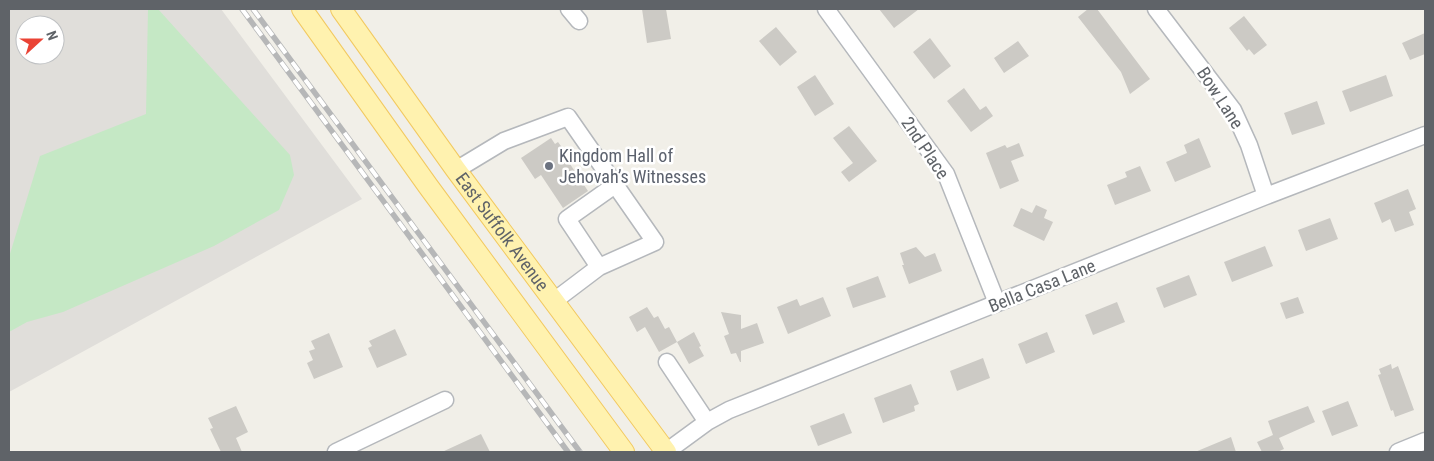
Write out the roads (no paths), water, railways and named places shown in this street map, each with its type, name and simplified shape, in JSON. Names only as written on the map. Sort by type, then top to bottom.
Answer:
[{"type":"main road","name":"East Suffolk Avenue","points":[[302,9],[428,186],[624,452]]},
{"type":"main road","name":"East Suffolk Avenue","points":[[341,9],[456,170],[666,452]]},
{"type":"street","name":"2nd Place","points":[[826,9],[946,174],[997,304]]},
{"type":"street","name":"Bow Lane","points":[[1156,9],[1232,110],[1249,145],[1266,196]]},
{"type":"street","points":[[456,170],[504,141],[568,117],[655,242],[600,267],[554,301]]},
{"type":"street","name":"Bella Casa Lane","points":[[666,452],[707,422],[729,410],[1266,196],[1425,135]]},
{"type":"street","points":[[600,267],[567,219],[615,185]]},
{"type":"street","points":[[667,362],[707,422]]},
{"type":"street","points":[[336,452],[445,400]]},
{"type":"street","points":[[1398,452],[1425,441]]},
{"type":"railway","points":[[242,9],[568,452]]},
{"type":"railway","points":[[253,9],[580,452]]},
{"type":"place","name":"Kingdom Hall of Jehovah’s Witnesses","points":[[549,166]]}]
